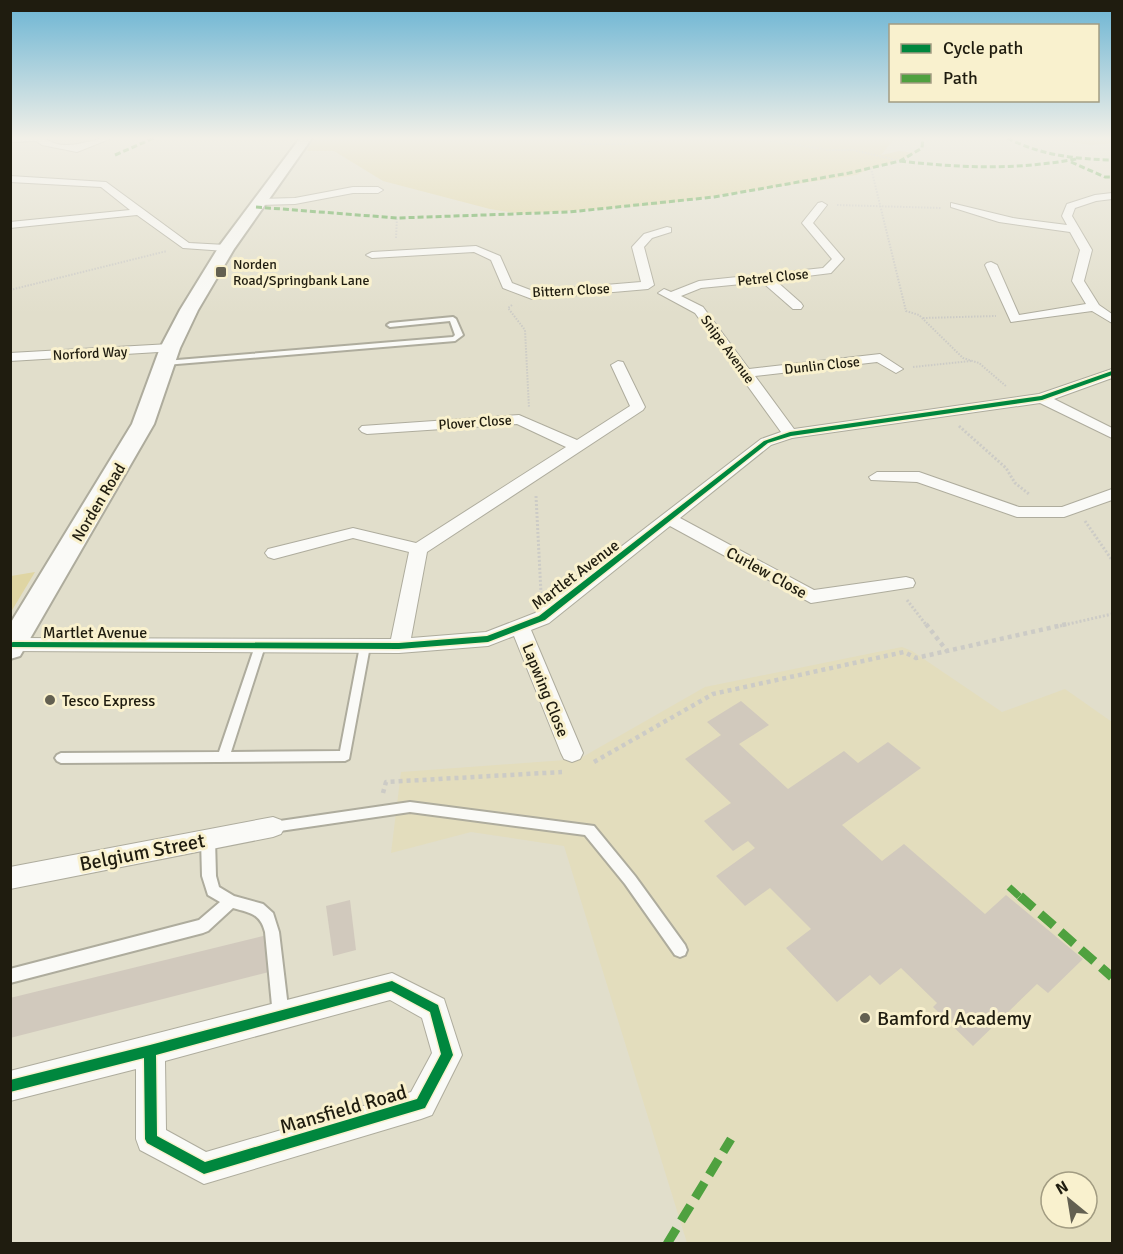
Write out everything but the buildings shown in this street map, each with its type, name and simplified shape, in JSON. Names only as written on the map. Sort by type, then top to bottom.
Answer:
[{"type":"street","points":[[118,197],[187,246],[226,248]]},
{"type":"street","name":"Norden Road","points":[[12,647],[144,424],[168,355],[189,309],[226,248],[263,197]]},
{"type":"street","points":[[259,202],[295,201],[319,197]]},
{"type":"street","points":[[1108,197],[1095,198],[1071,206],[1067,216],[1086,250],[1078,281],[1094,307],[1113,319]]},
{"type":"street","name":"Petrel Close","points":[[670,296],[699,285],[827,271],[838,260],[807,223],[822,205]]},
{"type":"street","points":[[960,207],[980,215],[1016,223],[1074,229]]},
{"type":"street","points":[[10,225],[138,212]]},
{"type":"street","points":[[648,285],[638,247],[648,236],[667,230]]},
{"type":"street","name":"Bittern Close","points":[[372,255],[476,249],[496,258],[507,285],[532,295],[648,285]]},
{"type":"street","points":[[991,265],[1017,321],[1094,307]]},
{"type":"street","points":[[765,278],[797,306]]},
{"type":"street","name":"Snipe Avenue","points":[[648,285],[699,310],[790,434]]},
{"type":"street","name":"Norford Way","points":[[10,357],[168,355]]},
{"type":"street","name":"Dunlin Close","points":[[746,373],[879,358],[896,369]]},
{"type":"street","points":[[399,646],[419,549],[638,406],[618,365]]},
{"type":"street","name":"Martlet Avenue","points":[[12,647],[399,646],[488,639],[542,618],[766,442],[790,434],[1033,399],[1113,373]]},
{"type":"street","points":[[1033,399],[1113,434]]},
{"type":"street","name":"Plover Close","points":[[367,429],[519,419],[577,446]]},
{"type":"street","points":[[877,477],[919,477],[1017,512],[1064,512],[1113,494]]},
{"type":"street","name":"Curlew Close","points":[[670,519],[811,597],[901,584]]},
{"type":"street","points":[[274,553],[353,533],[419,549]]},
{"type":"street","name":"Lapwing Close","points":[[520,627],[576,764]]},
{"type":"street","name":"Belgium Street","points":[[10,878],[273,827]]},
{"type":"street","name":"Mansfield Road","points":[[10,1086],[392,986],[434,1009],[447,1055],[421,1104],[204,1168],[151,1139],[150,1051]]},
{"type":"lane","points":[[168,355],[455,339],[459,335],[453,319],[390,325]]},
{"type":"lane","points":[[223,757],[260,646]]},
{"type":"lane","points":[[61,758],[345,756],[365,646]]},
{"type":"lane","points":[[273,827],[410,807],[589,830],[630,879],[680,950]]},
{"type":"lane","points":[[208,839],[209,876],[213,891],[231,901],[258,909],[268,918],[272,932],[281,1016]]},
{"type":"lane","points":[[10,976],[203,926],[231,901]]},
{"type":"path","points":[[878,197],[906,311],[922,318],[963,358],[974,361],[1033,399]]},
{"type":"path","points":[[822,205],[881,208],[960,207]]},
{"type":"path","points":[[10,290],[187,246]]},
{"type":"path","points":[[922,318],[1017,321]]},
{"type":"path","points":[[896,369],[974,361]]},
{"type":"path","points":[[942,412],[975,439],[1006,468],[1016,483],[1050,512]]},
{"type":"path","points":[[1076,507],[1113,560]]},
{"type":"path","points":[[901,584],[947,651]]},
{"type":"path","points":[[378,811],[386,782],[576,764],[713,694],[904,652],[916,658],[1113,614]]},
{"type":"shaded area","points":[[442,197],[713,197],[657,205],[521,214],[490,209]]},
{"type":"shaded area","points":[[35,572],[11,612],[11,576]]},
{"type":"shaded area","name":"Bamford Academy","points":[[902,647],[912,651],[1002,712],[1065,689],[1112,722],[1112,1243],[687,1243],[564,846],[471,832],[391,853],[401,772],[579,759],[705,687]]},
{"type":"marked path","points":[[256,207],[397,218],[569,212],[717,197]]},
{"type":"marked path","points":[[1009,887],[1112,977]]},
{"type":"marked path","points":[[667,1244],[731,1139]]},
{"type":"cycle path","points":[[13,645],[399,646],[488,639],[542,618],[766,442],[790,434],[1042,398],[1112,373]]},
{"type":"cycle path","points":[[10,1086],[392,986],[434,1009],[447,1055],[421,1104],[204,1168],[151,1139],[150,1051]]},
{"type":"place","name":"Norden Road/Springbank Lane","points":[[221,272]]},
{"type":"place","name":"Tesco Express","points":[[50,700]]},
{"type":"place","name":"Bamford Academy","points":[[865,1018]]}]
